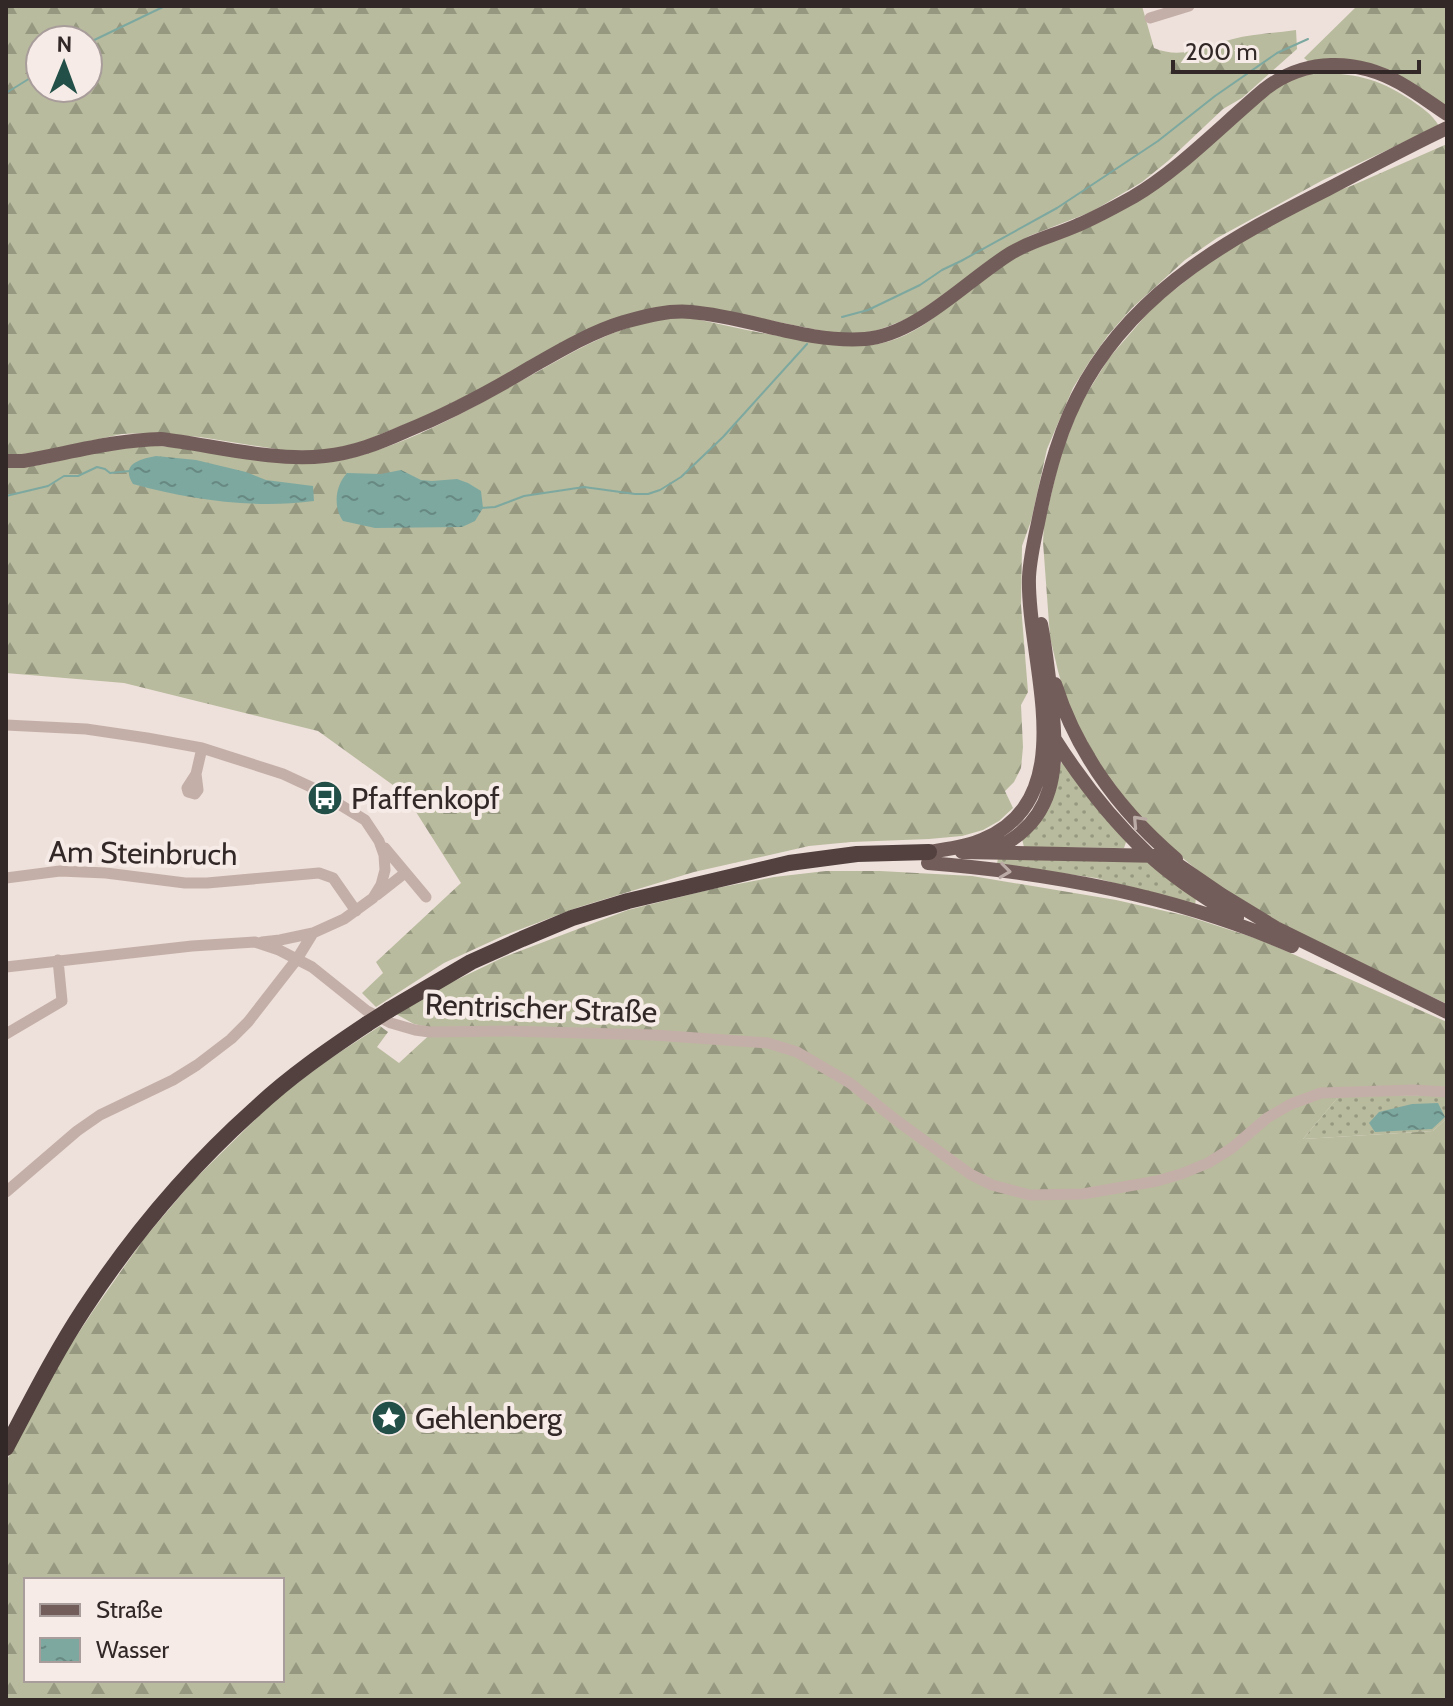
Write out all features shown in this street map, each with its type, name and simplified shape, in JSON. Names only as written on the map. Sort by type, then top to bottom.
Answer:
[{"type":"highway","points":[[6,1448],[82,1312],[117,1261],[162,1206],[254,1109],[332,1047],[367,1024],[471,962],[572,918],[628,901],[765,869],[929,857]]},
{"type":"main road","points":[[6,461],[23,461],[122,441],[161,439],[282,456],[341,454],[366,448],[428,422],[589,336],[621,323],[671,312],[710,315],[823,338],[849,340],[880,336],[908,326],[1021,248],[1077,226],[1159,181],[1278,78],[1293,71],[1332,65],[1365,69],[1400,83],[1447,114]]},
{"type":"main road","points":[[929,857],[984,840],[1005,828],[1026,807],[1036,789],[1044,747],[1030,602],[1030,555],[1054,454],[1074,404],[1103,354],[1172,282],[1239,235],[1444,134]]},
{"type":"main road","points":[[929,857],[955,860],[1001,846],[1030,824],[1051,785],[1055,740],[1038,597],[1038,525]]},
{"type":"main road","points":[[1047,658],[1069,724],[1098,772],[1139,823],[1194,875]]},
{"type":"main road","points":[[1042,708],[1055,740],[1094,795],[1149,855],[1213,903],[1262,933]]},
{"type":"main road","points":[[986,853],[1149,855],[1171,860],[1276,928],[1447,1012]]},
{"type":"main road","points":[[929,857],[1109,888],[1186,907],[1262,933],[1447,1012]]},
{"type":"street","points":[[1150,18],[1189,6]]},
{"type":"street","points":[[6,725],[120,733],[202,748],[283,774],[365,820],[426,897]]},
{"type":"street","points":[[196,774],[202,748]]},
{"type":"street","points":[[373,898],[385,870],[379,841]]},
{"type":"street","name":"Am Steinbruch","points":[[6,878],[60,871],[207,883],[319,873],[333,878],[356,911]]},
{"type":"street","points":[[255,942],[313,933],[344,919],[405,873]]},
{"type":"street","points":[[6,1192],[100,1115],[173,1080],[220,1048],[248,1022],[297,959],[313,933]]},
{"type":"street","name":"Rentrischer Straße","points":[[6,967],[255,942],[312,967],[367,1011],[415,1030],[654,1035],[768,1043],[797,1052],[850,1083],[970,1174],[992,1185],[1030,1195],[1113,1189],[1181,1174],[1208,1163],[1232,1148],[1267,1118],[1291,1104],[1321,1093],[1447,1092]]},
{"type":"street","points":[[6,1034],[62,1001],[58,960]]},
{"type":"green space","points":[[6,6],[1142,6],[1154,48],[1174,53],[1194,51],[1241,37],[1296,30],[1297,49],[1242,98],[1223,109],[1142,182],[1091,212],[1029,236],[911,317],[875,331],[833,333],[677,305],[478,390],[425,416],[341,447],[320,451],[282,450],[200,437],[145,433],[122,434],[23,454],[6,454]]},
{"type":"green space","points":[[1357,6],[1447,6],[1447,107],[1396,74],[1375,65],[1349,59],[1309,62],[1304,58]]},
{"type":"green space","points":[[1313,73],[1352,75],[1387,86],[1423,109],[1439,126],[1323,180],[1217,238],[1185,260],[1132,308],[1091,359],[1073,388],[1047,449],[1031,521],[1022,546],[1021,605],[1028,692],[1021,705],[1021,768],[1005,791],[1013,808],[983,830],[962,836],[809,846],[694,872],[579,907],[503,936],[444,963],[376,1007],[362,993],[383,973],[376,962],[461,883],[404,793],[318,731],[124,683],[6,673],[6,467],[46,464],[144,445],[343,460],[390,446],[435,427],[602,338],[623,329],[667,319],[690,318],[821,342],[870,345],[889,341],[906,335],[936,316],[1006,262],[1104,220],[1284,80]]},
{"type":"green space","points":[[1447,144],[1447,1004],[1294,931],[1202,874],[1155,835],[1106,777],[1070,713],[1050,637],[1043,542],[1061,453],[1081,403],[1109,358],[1154,306],[1221,253],[1317,198]]},
{"type":"green space","points":[[1063,757],[1127,839],[1124,848],[1024,847],[1022,839],[1049,809]]},
{"type":"green space","points":[[998,858],[1148,861],[1196,898],[1195,905],[1096,878],[997,864]]},
{"type":"green space","points":[[826,871],[880,871],[972,876],[1116,900],[1187,916],[1261,940],[1447,1022],[1447,1095],[1339,1096],[1303,1139],[1433,1131],[1447,1118],[1447,1700],[6,1700],[6,1462],[62,1358],[93,1311],[143,1240],[192,1182],[273,1102],[325,1062],[380,1026],[388,1032],[377,1047],[399,1063],[436,1029],[414,1024],[396,1014],[446,985],[504,957],[628,910],[712,889]]},
{"type":"green space","points":[[1447,1095],[1447,1118],[1433,1131],[1303,1139],[1339,1096]]},
{"type":"water","points":[[156,456],[196,460],[266,480],[313,486],[314,501],[269,504],[223,502],[133,484],[130,467],[138,461]]},
{"type":"water","points":[[401,470],[421,480],[457,479],[468,483],[481,491],[483,508],[475,521],[462,527],[375,528],[343,521],[337,497],[347,473],[381,474]]},
{"type":"water","points":[[1438,1103],[1445,1117],[1432,1129],[1375,1132],[1369,1123],[1379,1112],[1412,1104]]},
{"type":"waterway","points":[[104,35],[165,6]]},
{"type":"waterway","points":[[842,317],[868,310],[920,285],[1057,208],[1158,141],[1277,53],[1308,39]]},
{"type":"waterway","points":[[6,93],[24,82]]},
{"type":"waterway","points":[[481,508],[495,507],[524,496],[584,487],[635,494],[660,490],[681,477],[723,437],[807,344]]},
{"type":"waterway","points":[[6,496],[48,486],[64,476],[78,476],[97,467],[110,473],[130,471]]},
{"type":"place","name":"Pfaffenkopf","points":[[325,798]]},
{"type":"place","name":"Gehlenberg","points":[[389,1418]]}]
